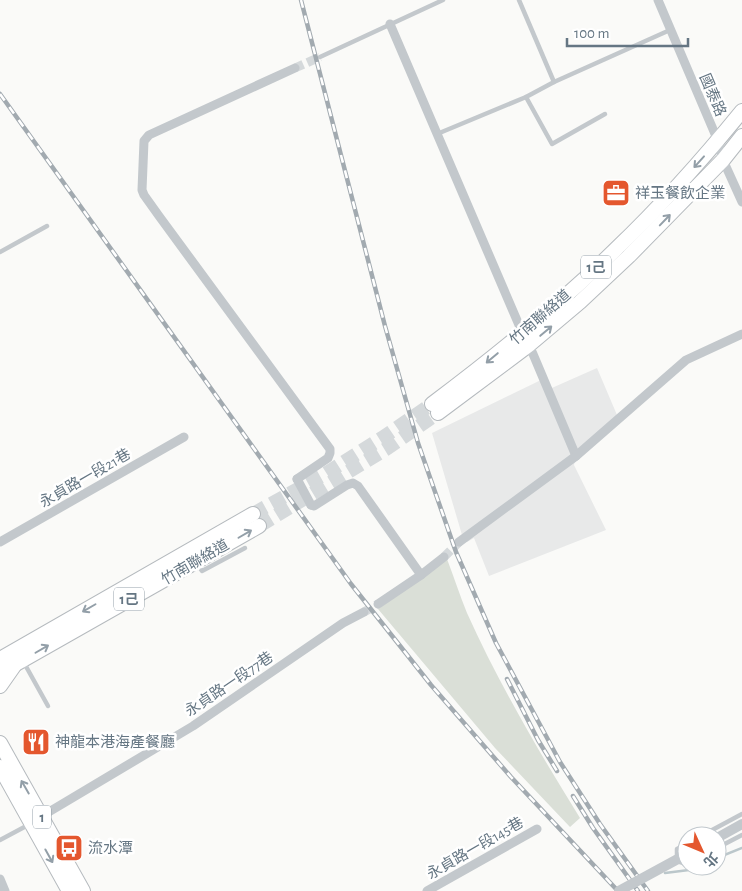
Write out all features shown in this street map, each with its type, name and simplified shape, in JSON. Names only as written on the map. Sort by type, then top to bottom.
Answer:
[{"type":"main road","name":"竹南聯絡道","points":[[742,111],[718,141],[616,250],[550,310],[522,332],[435,409],[529,345],[580,302],[629,256],[723,160],[742,136]]},
{"type":"main road","name":"竹南聯絡道","points":[[0,659],[256,520],[196,562],[0,673]]},
{"type":"main road","points":[[0,652],[33,640]]},
{"type":"main road","points":[[0,686],[19,662]]},
{"type":"main road","name":"1","points":[[0,743],[69,891]]},
{"type":"main road","name":"1","points":[[0,767],[83,891]]},
{"type":"street","name":"國泰路","points":[[658,0],[742,202]]},
{"type":"street","points":[[390,24],[576,456]]},
{"type":"street","points":[[295,68],[149,135],[144,141],[142,190],[159,216],[330,449],[328,458],[297,479],[311,505],[314,506],[347,485],[353,483],[358,486],[421,575]]},
{"type":"street","points":[[459,542],[576,456],[686,360],[742,334]]},
{"type":"street","name":"永貞路一段21巷","points":[[0,542],[184,437]]},
{"type":"street","points":[[378,604],[444,557]]},
{"type":"street","name":"永貞路一段77巷","points":[[36,820],[193,726],[343,623],[364,612]]},
{"type":"street","points":[[727,832],[742,824]]},
{"type":"street","name":"永貞路一段145巷","points":[[426,891],[537,828]]},
{"type":"street","points":[[620,891],[677,860]]},
{"type":"street","points":[[0,879],[5,891]]},
{"type":"lane","points":[[320,57],[443,0]]},
{"type":"lane","points":[[519,0],[554,82]]},
{"type":"lane","points":[[437,134],[526,97],[554,82],[670,30]]},
{"type":"lane","points":[[526,97],[552,144],[605,114]]},
{"type":"lane","points":[[0,252],[47,226]]},
{"type":"lane","points":[[196,562],[202,571],[245,548]]},
{"type":"lane","points":[[19,662],[48,706]]},
{"type":"lane","points":[[720,826],[742,814]]},
{"type":"lane","points":[[0,840],[36,820]]},
{"type":"lane","points":[[727,843],[742,835]]},
{"type":"shaded area","points":[[597,368],[617,415],[578,449],[574,465],[606,530],[489,576],[474,538],[467,542],[462,535],[432,433],[541,380],[545,391]]},
{"type":"shaded area","points":[[447,559],[467,613],[492,666],[580,818],[570,827],[495,748],[378,609]]},
{"type":"waterway","points":[[727,854],[742,848]]},
{"type":"waterway","points":[[665,873],[677,872]]},
{"type":"tunnel","points":[[295,68],[320,57]]},
{"type":"tunnel","points":[[253,514],[325,474],[432,404]]},
{"type":"tunnel","points":[[259,526],[386,449],[438,413]]},
{"type":"tunnel","points":[[444,557],[459,542]]},
{"type":"tunnel","points":[[364,612],[378,604]]},
{"type":"railway","points":[[301,0],[385,326],[418,443],[456,552],[496,643],[560,762],[600,824],[648,891]]},
{"type":"railway","points":[[0,94],[351,584],[431,685],[511,777],[618,891]]},
{"type":"railway","points":[[507,679],[538,740],[557,771]]},
{"type":"railway","points":[[573,796],[593,828],[638,891]]},
{"type":"place","name":"祥玉餐飲企業","points":[[616,193]]},
{"type":"place","name":"神龍本港海產餐廳","points":[[36,742]]},
{"type":"place","name":"流水潭","points":[[69,848]]}]
